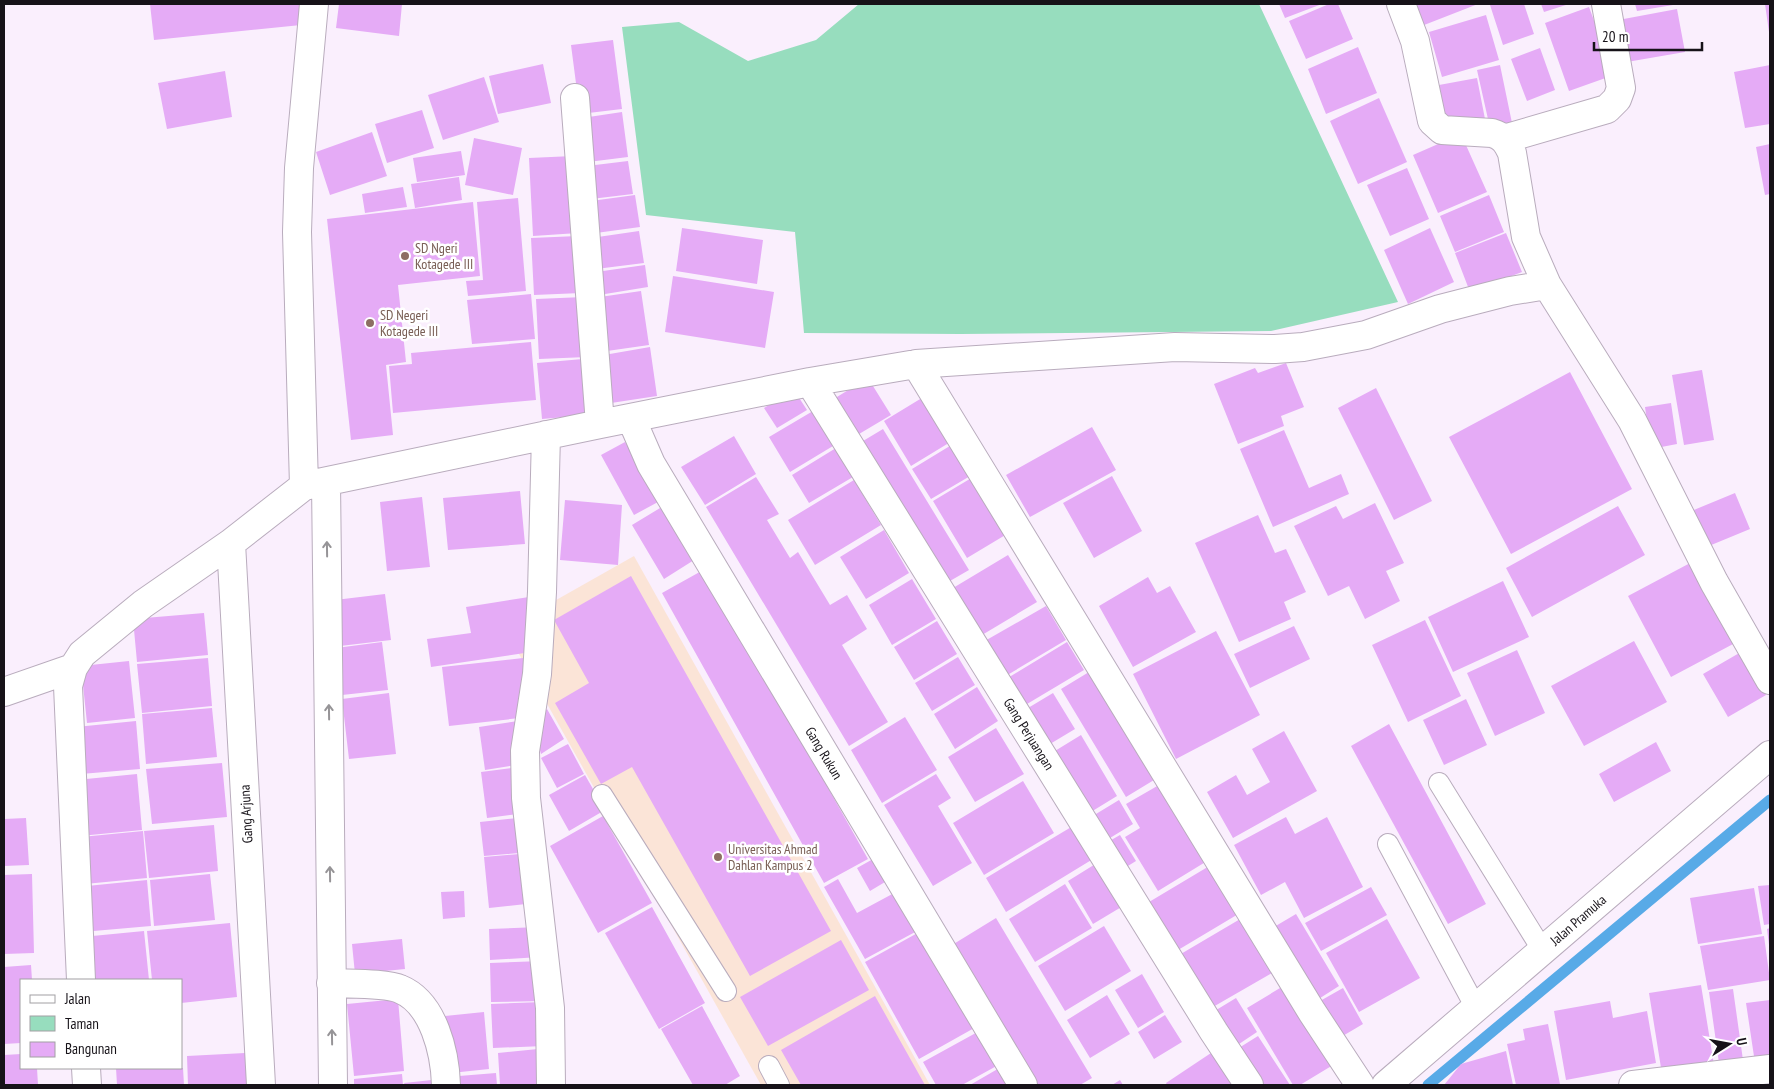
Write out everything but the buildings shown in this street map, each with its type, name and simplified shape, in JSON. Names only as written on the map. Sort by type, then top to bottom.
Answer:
[{"type":"street","points":[[314,4],[299,168],[297,232],[315,484],[332,983],[332,1085]]},
{"type":"street","points":[[1401,4],[1415,41],[1435,126],[1442,130],[1492,133],[1504,139],[1512,152],[1526,237],[1547,285],[1632,420],[1714,582],[1770,680]]},
{"type":"street","points":[[1504,139],[1607,108],[1617,99],[1620,80],[1606,4]]},
{"type":"street","points":[[574,98],[600,424]]},
{"type":"street","points":[[81,979],[68,686],[73,668],[82,654],[144,604],[315,484],[810,382],[916,364],[1175,347],[1275,349],[1303,346],[1366,335],[1440,309],[1510,291],[1547,285]]},
{"type":"street","points":[[916,364],[1312,1012],[1360,1085]]},
{"type":"street","name":"Gang Perjuangan","points":[[810,382],[1214,1032],[1249,1085]]},
{"type":"street","name":"Gang Rukun","points":[[631,418],[650,464],[1023,1085]]},
{"type":"street","points":[[546,435],[542,592],[537,674],[525,751],[526,798],[550,1008],[551,1085]]},
{"type":"street","name":"Gang Arjuna","points":[[231,543],[262,1085]]},
{"type":"street","points":[[4,692],[73,668]]},
{"type":"street","name":"Jalan Pramuka","points":[[1391,1084],[1476,1008],[1770,755]]},
{"type":"street","points":[[332,983],[399,988],[409,994],[420,1004],[434,1026],[444,1060],[446,1085]]},
{"type":"street","points":[[86,1069],[86,1085]]},
{"type":"street","points":[[1634,1085],[1724,1080],[1770,1069]]},
{"type":"lane","points":[[1439,782],[1542,951]]},
{"type":"lane","points":[[602,796],[726,991]]},
{"type":"lane","points":[[1388,844],[1476,1008]]},
{"type":"lane","points":[[769,1066],[780,1085]]},
{"type":"shaded area","name":"Universitas Ahmad Dahlan Kampus 2","points":[[634,556],[930,1085],[761,1085],[505,629]]},
{"type":"green space","points":[[859,4],[1259,4],[1398,302],[1271,331],[960,334],[804,333],[795,232],[646,215],[622,27],[679,22],[748,61],[816,40]]},
{"type":"waterway","points":[[1428,1085],[1770,800]]},
{"type":"place","name":"SD Ngeri Kotagede III","points":[[405,256]]},
{"type":"place","name":"SD Negeri Kotagede III","points":[[370,323]]},
{"type":"place","name":"Universitas Ahmad Dahlan Kampus 2","points":[[718,857]]}]
